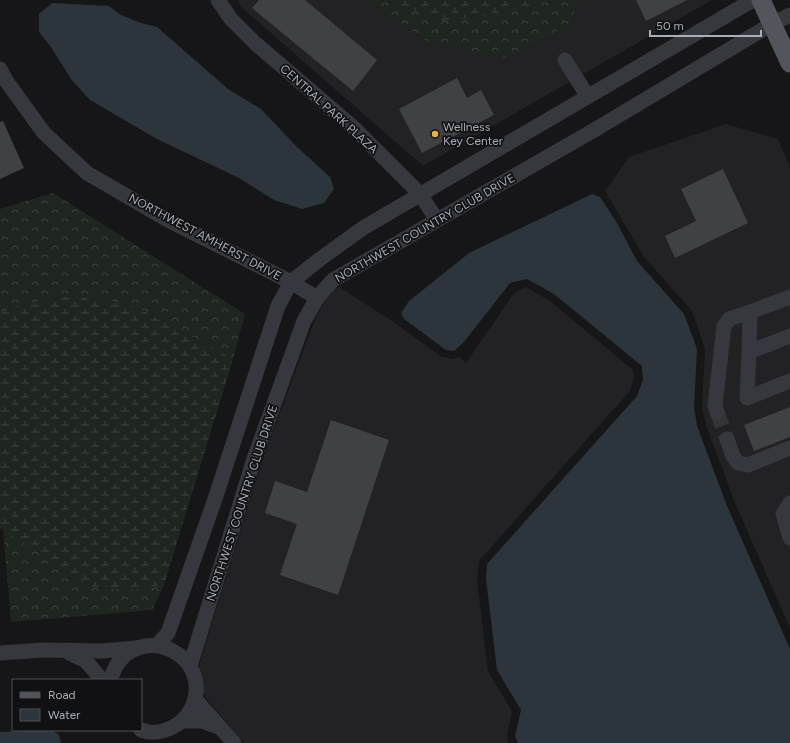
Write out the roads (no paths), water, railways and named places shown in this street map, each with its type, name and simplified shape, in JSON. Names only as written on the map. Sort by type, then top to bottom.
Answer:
[{"type":"main road","points":[[761,0],[790,63]]},
{"type":"street","name":"CENTRAL PARK PLAZA","points":[[218,0],[231,19],[255,43],[354,128],[420,194],[437,220]]},
{"type":"street","points":[[156,645],[168,632],[215,499],[278,306],[291,282],[320,258],[363,228],[753,0]]},
{"type":"street","name":"NORTHWEST COUNTRY CLUB DRIVE","points":[[190,666],[193,651],[254,459],[304,322],[317,298],[333,280],[596,129],[772,24],[790,15]]},
{"type":"street","points":[[565,60],[588,97]]},
{"type":"street","name":"NORTHWEST AMHERST DRIVE","points":[[2,78],[44,133],[87,173],[166,219],[291,282],[317,298]]},
{"type":"street","points":[[717,412],[715,406],[724,326],[729,319],[790,297]]},
{"type":"street","points":[[750,312],[747,398],[790,381]]},
{"type":"street","points":[[749,352],[790,336]]},
{"type":"street","points":[[727,439],[733,456],[738,463],[748,465],[790,448]]},
{"type":"street","points":[[790,503],[783,514],[790,538]]},
{"type":"street","points":[[0,653],[43,650],[102,651],[156,645],[170,648],[181,656],[190,666],[196,687],[195,699],[190,711],[182,721],[171,728],[158,732],[142,730]]},
{"type":"street","points":[[110,679],[116,666],[126,655],[139,648]]},
{"type":"street","points":[[65,651],[86,661],[101,679]]},
{"type":"street","points":[[195,699],[234,743]]},
{"type":"street","points":[[182,721],[202,721],[222,728]]},
{"type":"water","points":[[52,3],[109,6],[121,15],[141,23],[157,27],[228,89],[261,109],[297,147],[330,177],[334,189],[324,203],[302,209],[274,200],[239,178],[157,139],[90,100],[71,79],[51,47],[39,32],[39,14]]},
{"type":"water","points":[[592,194],[600,197],[617,223],[637,261],[684,314],[697,349],[694,407],[697,426],[727,506],[790,649],[790,743],[518,743],[515,736],[521,710],[497,670],[486,579],[487,564],[637,396],[643,380],[642,366],[554,294],[527,279],[510,283],[464,342],[454,351],[446,350],[404,319],[401,313],[409,301],[469,253]]},
{"type":"water","points":[[53,731],[59,735],[61,743],[0,743],[0,732]]},
{"type":"tunnel","points":[[717,412],[727,439]]},
{"type":"place","name":"Wellness Key Center","points":[[435,134]]}]
